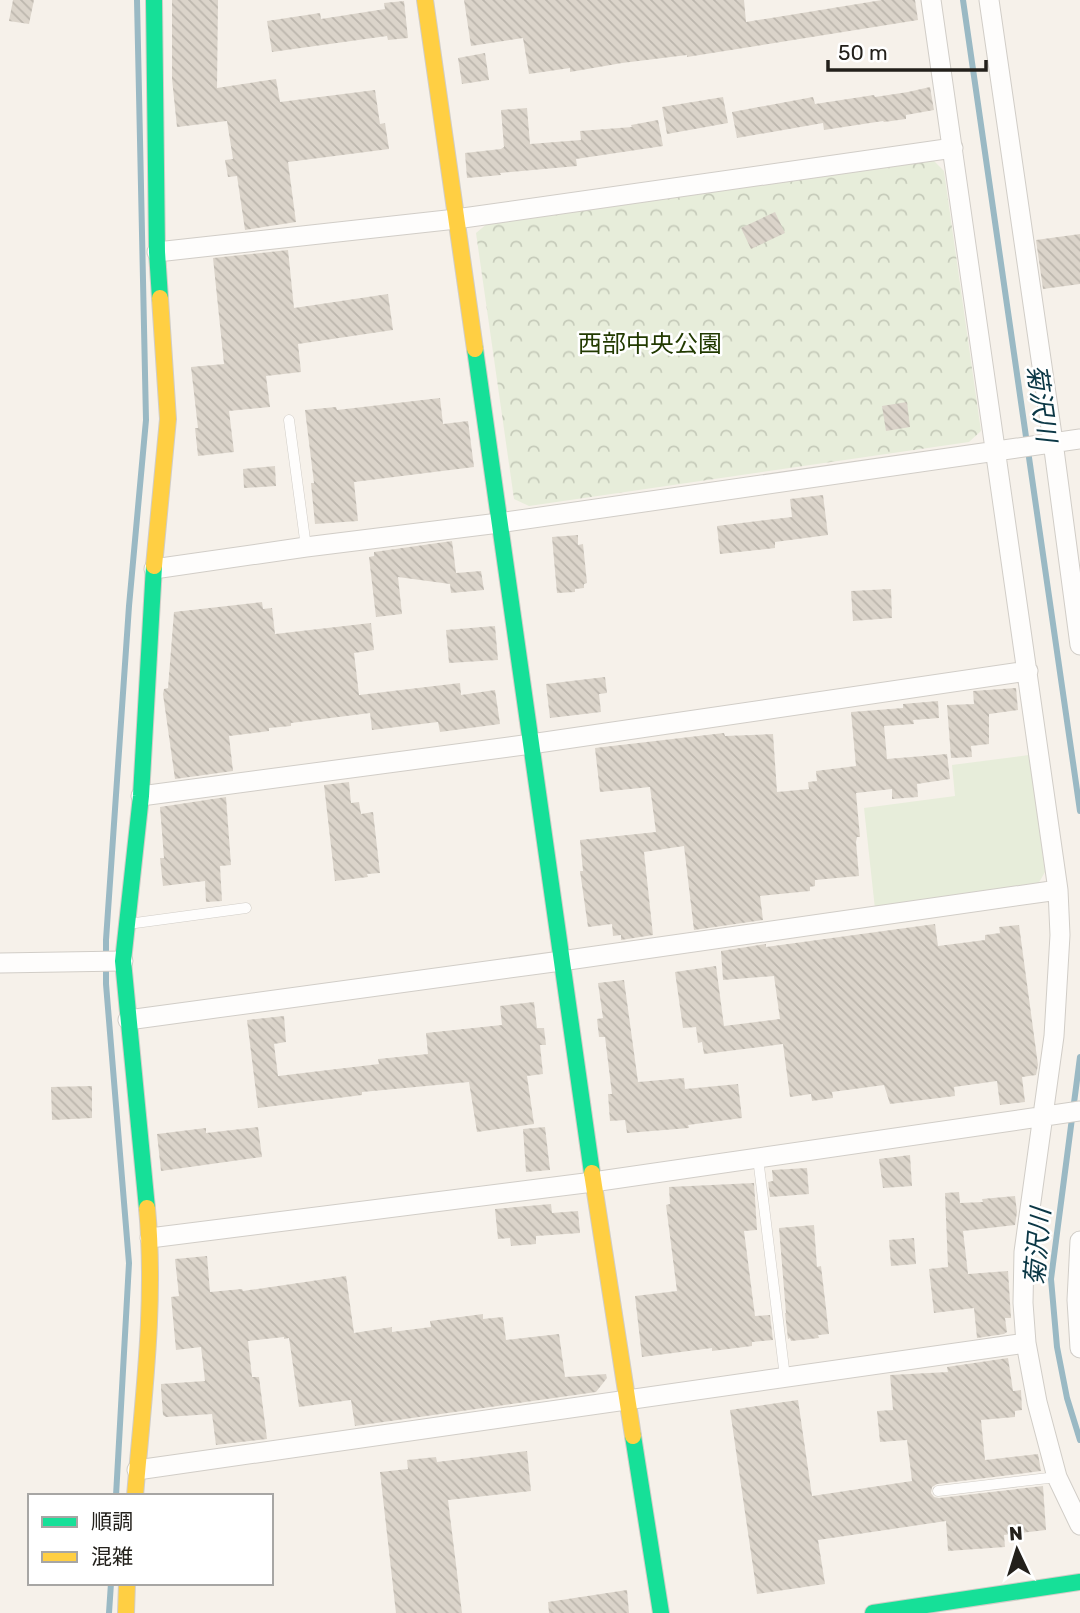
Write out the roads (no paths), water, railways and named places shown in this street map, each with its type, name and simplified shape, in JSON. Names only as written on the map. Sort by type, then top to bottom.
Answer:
[{"type":"street","points":[[135,1494],[151,1312],[150,1238],[123,961],[141,796],[154,569],[168,419],[157,252],[154,0]]},
{"type":"street","points":[[425,0],[593,1182],[660,1613]]},
{"type":"street","points":[[931,0],[1002,450],[1028,671],[1058,890],[1060,935],[1051,1115],[1024,1252],[1023,1303],[1026,1343],[1037,1402],[1057,1478],[1080,1525]]},
{"type":"street","points":[[989,0],[1046,443],[1080,645]]},
{"type":"street","points":[[157,252],[456,219],[953,148]]},
{"type":"street","points":[[154,569],[499,523],[1080,439]]},
{"type":"street","points":[[141,796],[531,744],[1028,671]]},
{"type":"street","points":[[128,1020],[1058,890]]},
{"type":"street","points":[[0,963],[123,961]]},
{"type":"street","points":[[150,1238],[593,1182],[1080,1111]]},
{"type":"street","points":[[1080,1241],[1077,1300],[1080,1348]]},
{"type":"street","points":[[137,1470],[1026,1343]]},
{"type":"street","points":[[873,1613],[1080,1582]]},
{"type":"street","points":[[126,1613],[127,1585]]},
{"type":"lane","points":[[289,420],[306,547]]},
{"type":"lane","points":[[128,924],[246,908]]},
{"type":"lane","points":[[758,1158],[785,1377]]},
{"type":"lane","points":[[938,1491],[1057,1478]]},
{"type":"waterway","points":[[116,1494],[129,1263],[106,984],[106,940],[129,606],[146,420],[137,0]]},
{"type":"waterway","name":"菊沢川","points":[[963,0],[1080,811]]},
{"type":"waterway","name":"菊沢川","points":[[1080,1057],[1051,1279],[1057,1347],[1067,1398],[1080,1440]]},
{"type":"waterway","points":[[109,1613],[111,1585]]},
{"type":"park label","name":"西部中央公園","points":[[650,344]]}]
